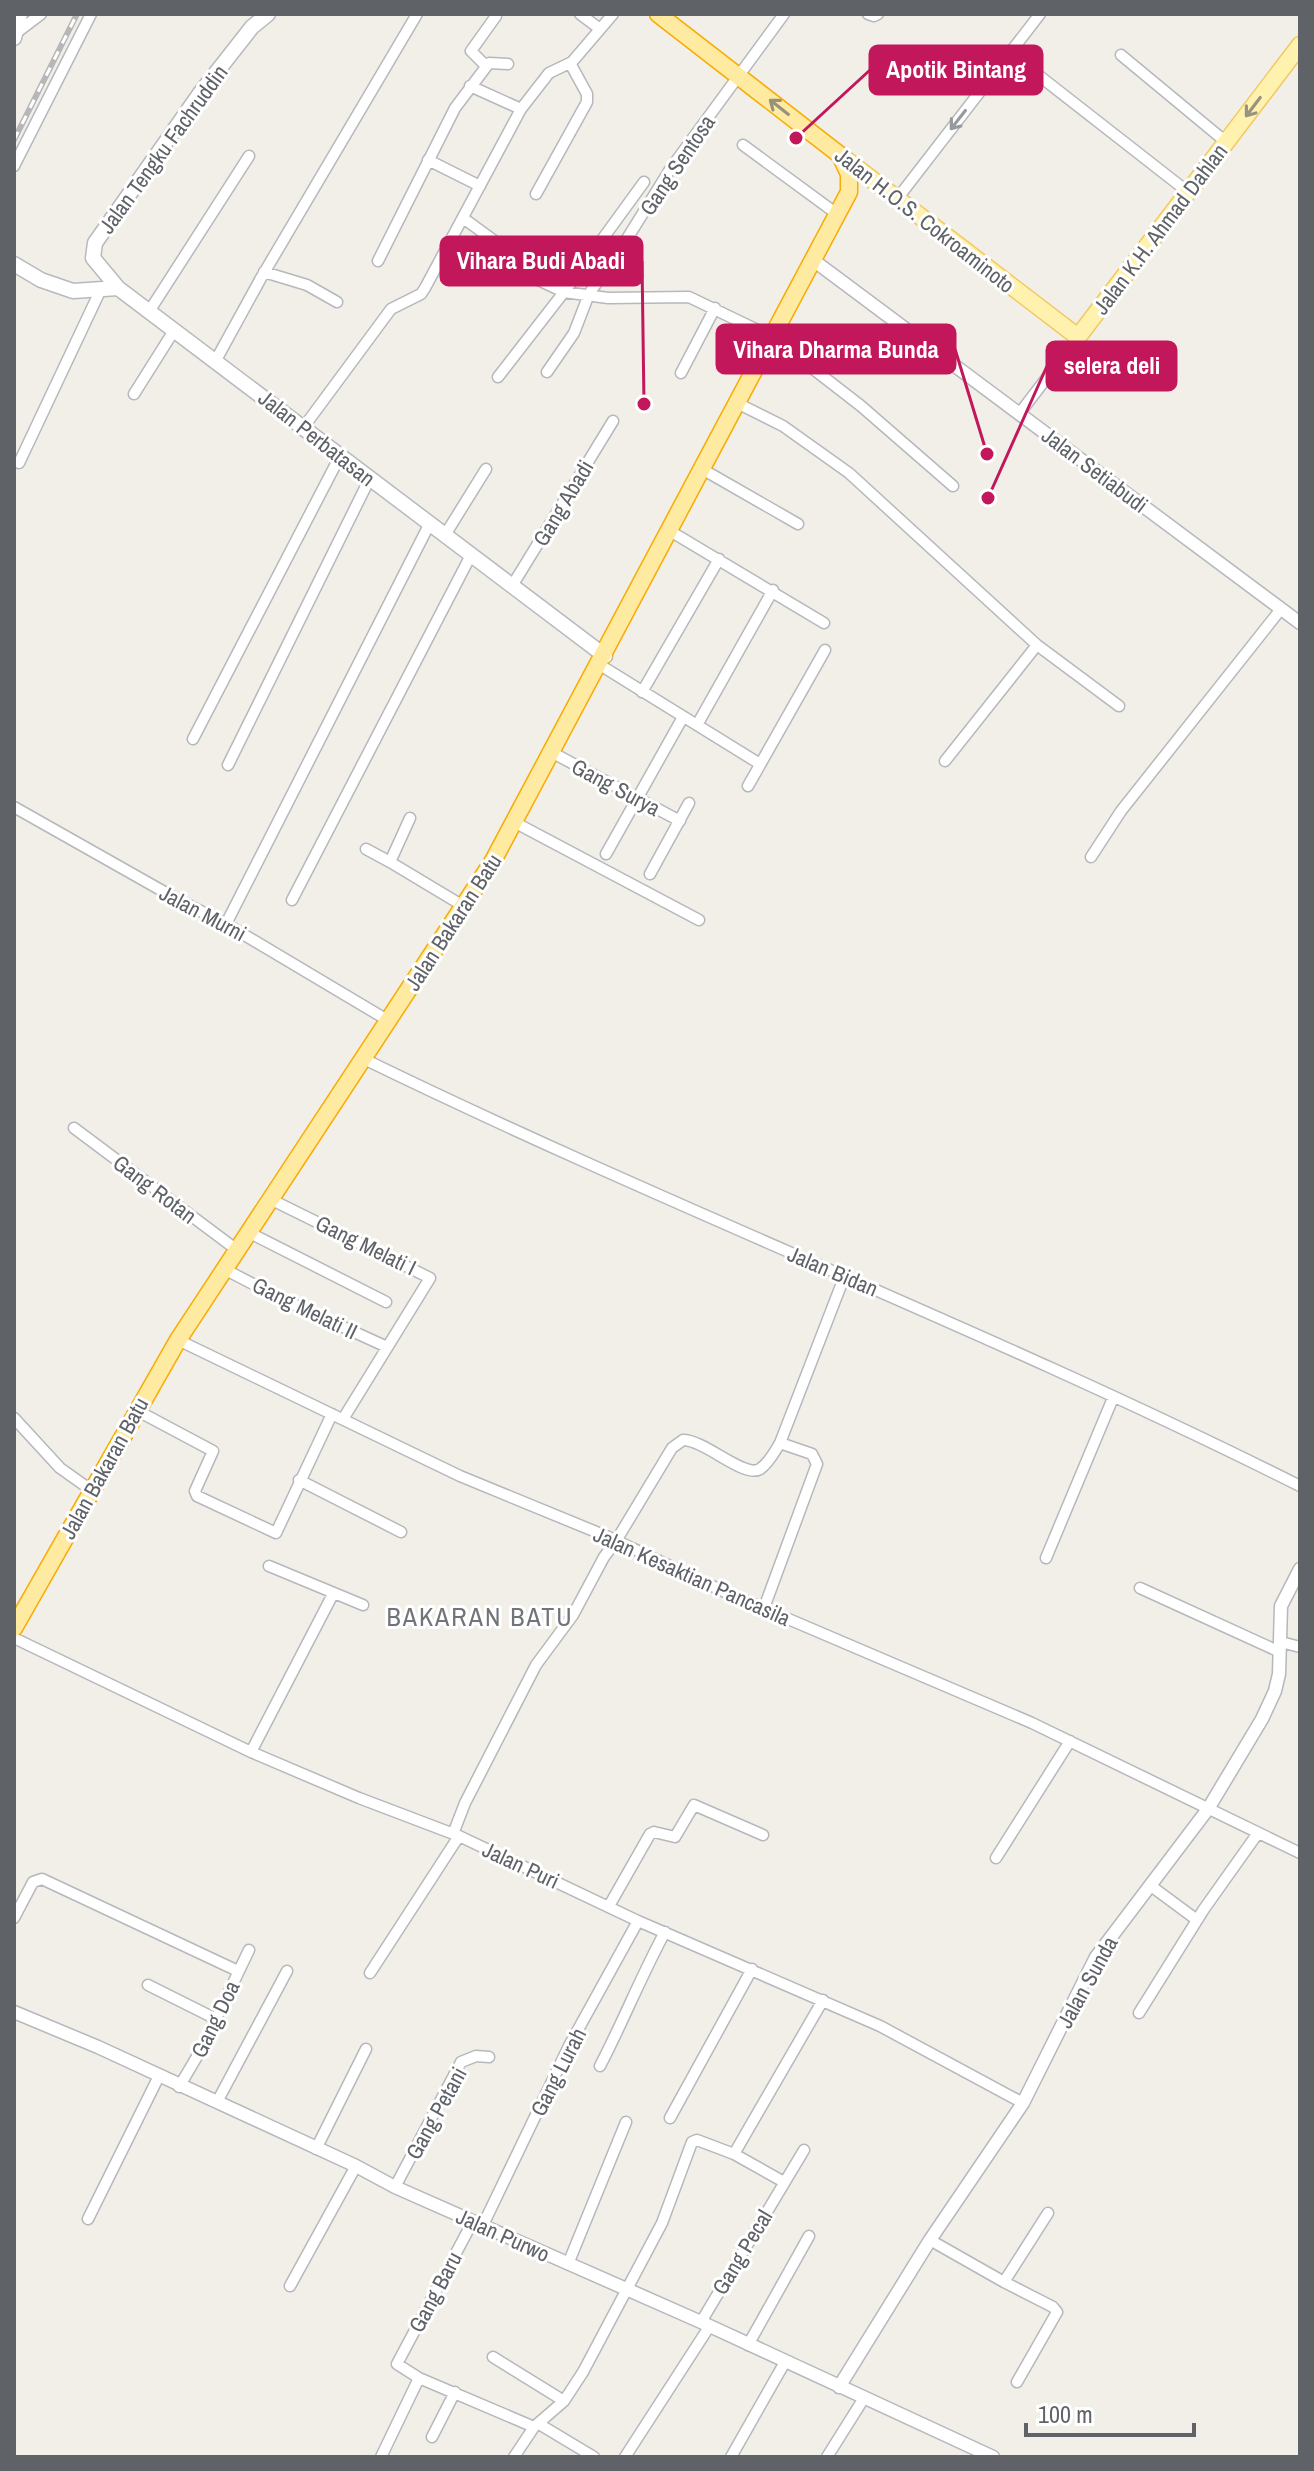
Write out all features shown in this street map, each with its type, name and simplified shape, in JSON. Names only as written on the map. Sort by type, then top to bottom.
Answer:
[{"type":"highway","name":"Jalan H.O.S. Cokroaminoto","points":[[658,14],[840,155]]},
{"type":"highway","points":[[840,155],[849,174],[849,192]]},
{"type":"highway","name":"Jalan Bakaran Batu","points":[[14,1628],[178,1340],[465,907],[553,753],[849,192]]},
{"type":"main road","points":[[15,36],[20,14]]},
{"type":"main road","name":"Jalan Tengku Fachruddin","points":[[118,288],[93,258],[95,243],[258,16]]},
{"type":"main road","name":"Jalan K.H. Ahmad Dahlan","points":[[1078,337],[1300,45]]},
{"type":"main road","name":"Jalan H.O.S. Cokroaminoto","points":[[840,155],[1078,337]]},
{"type":"main road","points":[[849,192],[875,184],[891,193]]},
{"type":"main road","points":[[14,264],[62,289],[118,288]]},
{"type":"main road","name":"Jalan Perbatasan","points":[[118,288],[512,586],[602,660]]},
{"type":"street","points":[[15,36],[41,14]]},
{"type":"street","points":[[14,166],[91,14]]},
{"type":"street","points":[[216,360],[264,272],[417,14]]},
{"type":"street","points":[[580,14],[600,29]]},
{"type":"street","points":[[303,428],[391,309],[421,294],[521,109],[549,73],[570,63],[613,14]]},
{"type":"street","points":[[868,14],[878,14]]},
{"type":"street","points":[[891,193],[1040,14]]},
{"type":"street","name":"Gang Sentosa","points":[[547,372],[574,333],[589,294],[671,168],[740,77],[782,15]]},
{"type":"street","points":[[485,65],[471,51],[496,16]]},
{"type":"street","points":[[1010,53],[1188,192]]},
{"type":"street","points":[[1121,55],[1226,142]]},
{"type":"street","points":[[536,194],[587,102],[587,94],[570,63]]},
{"type":"street","points":[[378,261],[428,160],[470,86],[485,65],[508,64]]},
{"type":"street","points":[[470,86],[521,109]]},
{"type":"street","points":[[743,145],[837,214]]},
{"type":"street","points":[[150,310],[249,156]]},
{"type":"street","points":[[428,160],[480,186]]},
{"type":"street","points":[[498,377],[644,182]]},
{"type":"street","points":[[463,218],[518,258],[530,276],[564,292],[608,298],[689,297],[772,337],[861,406],[953,486]]},
{"type":"street","name":"Jalan Setiabudi","points":[[813,260],[1300,623]]},
{"type":"street","points":[[264,272],[307,285],[337,302]]},
{"type":"street","points":[[19,463],[101,289]]},
{"type":"street","points":[[681,373],[715,308]]},
{"type":"street","points":[[134,394],[175,329]]},
{"type":"street","name":"Jalan K.H. Ahmad Dahlan","points":[[1019,414],[1078,337]]},
{"type":"street","points":[[737,403],[783,426],[849,473],[1037,645],[1119,706]]},
{"type":"street","name":"Gang Abadi","points":[[512,586],[613,421]]},
{"type":"street","points":[[193,739],[340,456]]},
{"type":"street","points":[[445,535],[486,469]]},
{"type":"street","points":[[702,469],[798,524]]},
{"type":"street","points":[[228,765],[369,480]]},
{"type":"street","points":[[226,924],[430,523]]},
{"type":"street","points":[[670,531],[824,623]]},
{"type":"street","points":[[292,900],[471,555]]},
{"type":"street","points":[[642,692],[719,559]]},
{"type":"street","points":[[697,725],[773,590]]},
{"type":"street","points":[[1091,857],[1121,811],[1281,609]]},
{"type":"street","points":[[945,761],[1037,645]]},
{"type":"street","points":[[748,786],[825,650]]},
{"type":"street","points":[[602,660],[642,692],[760,764]]},
{"type":"street","points":[[606,854],[683,717]]},
{"type":"street","name":"Gang Surya","points":[[553,753],[680,821]]},
{"type":"street","points":[[650,874],[689,803]]},
{"type":"street","name":"Jalan Murni","points":[[14,807],[226,924],[389,1021]]},
{"type":"street","points":[[390,862],[410,818]]},
{"type":"street","points":[[514,822],[699,920]]},
{"type":"street","points":[[366,849],[465,907]]},
{"type":"street","name":"Jalan Bidan","points":[[364,1059],[490,1120],[845,1275],[1300,1486]]},
{"type":"street","name":"Gang Rotan","points":[[74,1128],[237,1250]]},
{"type":"street","name":"Gang Melati I","points":[[270,1199],[430,1277],[387,1347]]},
{"type":"street","points":[[248,1232],[386,1302]]},
{"type":"street","name":"Gang Melati II","points":[[224,1269],[387,1347]]},
{"type":"street","points":[[370,1973],[456,1835],[465,1803],[536,1665],[573,1615],[665,1457],[677,1443],[689,1440],[701,1443],[744,1469],[753,1472],[761,1469],[780,1443],[845,1275]]},
{"type":"street","name":"Jalan Kesaktian Pancasila","points":[[178,1340],[460,1476],[616,1541],[1070,1741],[1300,1853]]},
{"type":"street","points":[[343,1419],[387,1347]]},
{"type":"street","points":[[1046,1558],[1113,1398]]},
{"type":"street","points":[[136,1410],[214,1451],[197,1486],[197,1496],[276,1533],[332,1414]]},
{"type":"street","points":[[14,1418],[60,1468],[91,1490]]},
{"type":"street","points":[[764,1608],[817,1464],[812,1454],[780,1443]]},
{"type":"street","points":[[299,1480],[401,1532]]},
{"type":"street","points":[[269,1566],[363,1605]]},
{"type":"street","name":"Jalan Sunda","points":[[839,2387],[930,2240],[1023,2103],[1096,1957],[1208,1809],[1269,1703],[1279,1674],[1281,1606],[1300,1569]]},
{"type":"street","points":[[1140,1588],[1280,1647],[1300,1647]]},
{"type":"street","points":[[251,1752],[333,1594]]},
{"type":"street","name":"Jalan Puri","points":[[14,1638],[251,1752],[456,1835],[638,1921],[823,2000],[875,2024],[1023,2103]]},
{"type":"street","points":[[996,1858],[1070,1741]]},
{"type":"street","points":[[609,1906],[650,1834],[654,1832],[675,1837],[694,1805],[763,1835]]},
{"type":"street","points":[[1139,2013],[1197,1920],[1258,1833]]},
{"type":"street","points":[[14,1918],[33,1882],[42,1879],[238,1971]]},
{"type":"street","points":[[1151,1886],[1197,1920]]},
{"type":"street","name":"Gang Lurah","points":[[478,2223],[569,2046],[638,1921]]},
{"type":"street","points":[[600,2066],[665,1932]]},
{"type":"street","name":"Gang Doa","points":[[179,2087],[249,1950]]},
{"type":"street","points":[[670,2118],[752,1969]]},
{"type":"street","points":[[217,2102],[287,1971]]},
{"type":"street","points":[[148,1985],[216,2019]]},
{"type":"street","points":[[734,2154],[823,2000]]},
{"type":"street","name":"Jalan Purwo","points":[[14,2012],[864,2398],[975,2454],[993,2457]]},
{"type":"street","points":[[316,2149],[366,2049]]},
{"type":"street","name":"Gang Petani","points":[[395,2187],[461,2062],[476,2056],[489,2057]]},
{"type":"street","points":[[88,2219],[159,2076]]},
{"type":"street","points":[[568,2264],[626,2122]]},
{"type":"street","points":[[514,2457],[536,2425],[564,2401],[583,2372],[629,2290],[667,2211],[692,2142],[697,2140],[734,2154],[784,2182]]},
{"type":"street","name":"Gang Pecal","points":[[625,2457],[705,2325],[804,2150]]},
{"type":"street","points":[[290,2286],[356,2166]]},
{"type":"street","points":[[1004,2282],[1048,2213]]},
{"type":"street","name":"Gang Baru","points":[[419,2378],[397,2363],[478,2223]]},
{"type":"street","points":[[748,2345],[809,2236]]},
{"type":"street","points":[[930,2240],[1057,2312],[1017,2382]]},
{"type":"street","points":[[493,2357],[564,2401]]},
{"type":"street","points":[[731,2457],[785,2362]]},
{"type":"street","points":[[381,2457],[419,2378],[536,2425],[594,2457]]},
{"type":"street","points":[[432,2437],[455,2392]]},
{"type":"street","points":[[827,2457],[864,2398]]},
{"type":"railway","points":[[14,140],[77,14]]},
{"type":"place","name":"Apotik Bintang","points":[[796,138]]},
{"type":"place","name":"Vihara Budi Abadi","points":[[644,404]]},
{"type":"place","name":"Vihara Dharma Bunda","points":[[987,454]]},
{"type":"place","name":"selera deli","points":[[988,498]]},
{"type":"district","name":"BAKARAN BATU","points":[[480,1616]]}]
